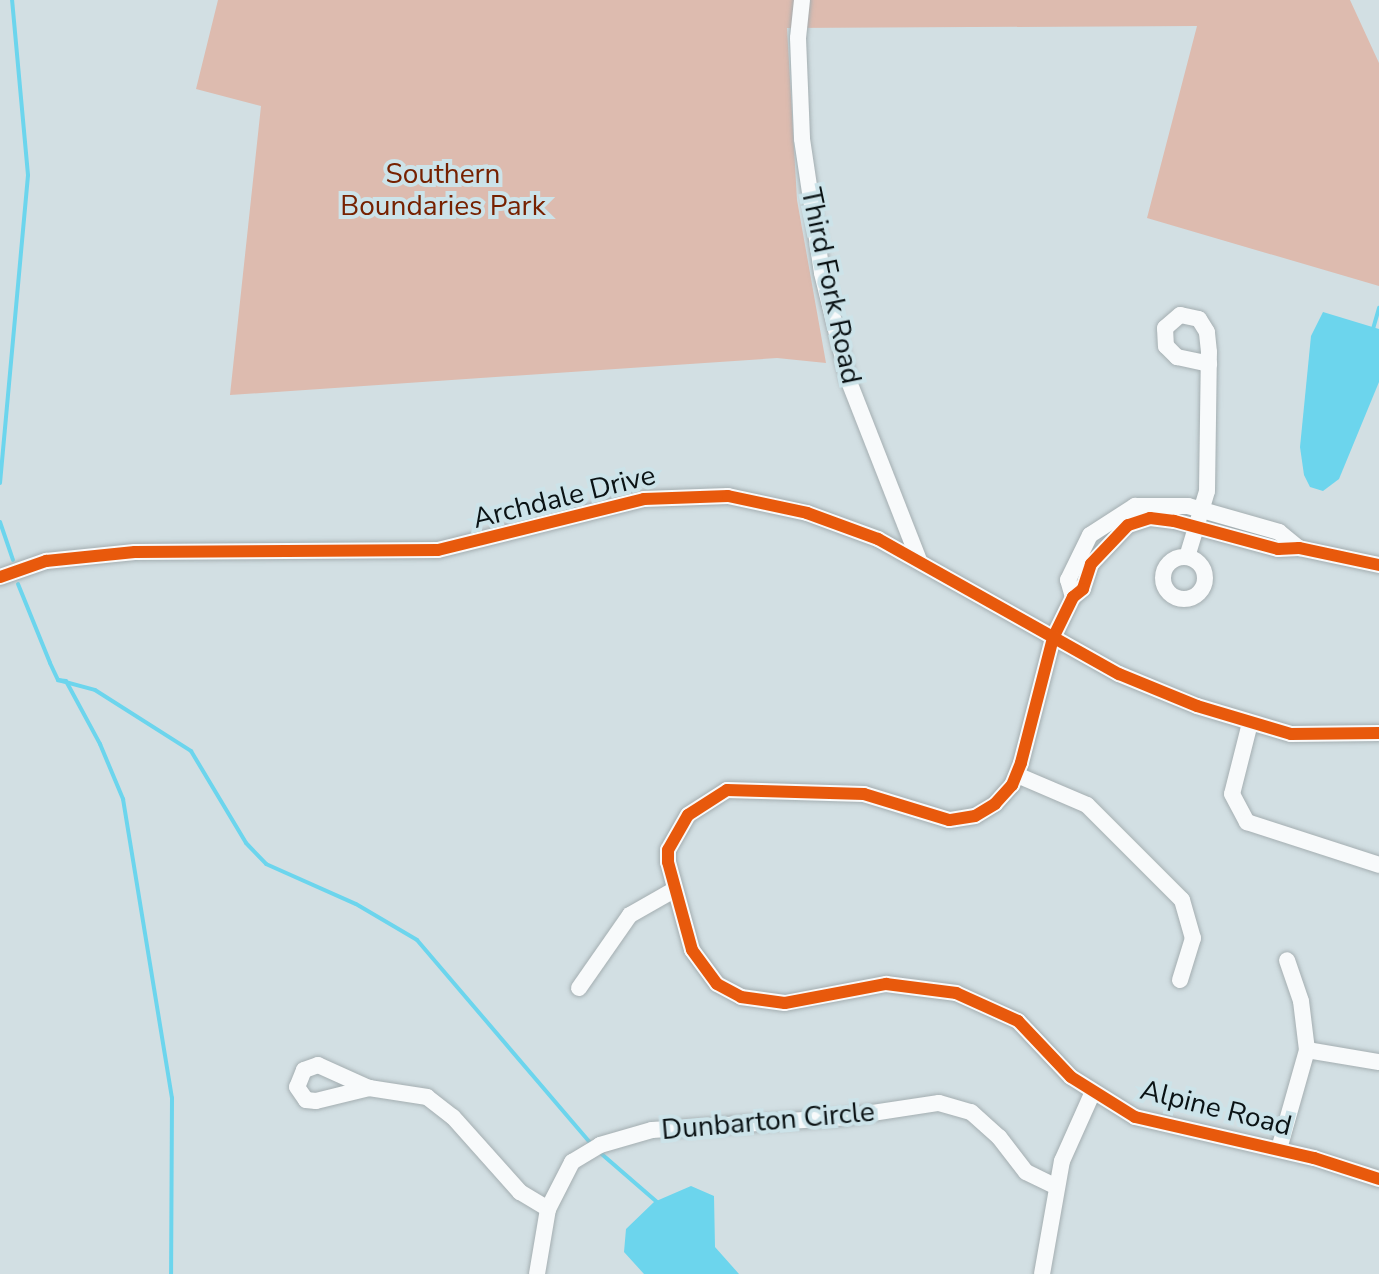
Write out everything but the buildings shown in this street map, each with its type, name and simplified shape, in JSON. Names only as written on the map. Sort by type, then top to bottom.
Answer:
[{"type":"street","name":"Third Fork Road","points":[[802,0],[798,38],[802,139],[822,273],[848,379],[919,560]]},
{"type":"street","points":[[1187,557],[1207,491],[1209,364]]},
{"type":"street","name":"Archdale Drive","points":[[0,577],[46,561],[135,552],[438,550],[672,495],[728,496],[807,513],[919,560],[1141,685],[1291,734],[1379,733]]},
{"type":"street","points":[[1073,597],[1068,580],[1076,557],[1107,520],[1135,506],[1178,504],[1279,532],[1299,548],[1379,565]]},
{"type":"street","name":"Alpine Road","points":[[1299,548],[1278,549],[1150,518],[1128,525],[1091,564],[1083,589],[1073,597],[1053,638],[1017,775],[995,804],[962,820],[936,818],[864,794],[727,790],[679,826],[668,850],[674,890],[692,950],[708,974],[728,991],[775,1004],[886,984],[956,993],[1018,1021],[1092,1094],[1153,1123],[1279,1149],[1379,1179]]},
{"type":"street","points":[[1250,723],[1232,794],[1247,822],[1379,865]]},
{"type":"street","points":[[1017,775],[1087,805],[1182,900],[1193,938],[1180,980]]},
{"type":"street","points":[[579,988],[630,915],[674,890]]},
{"type":"street","points":[[1279,1149],[1307,1050],[1301,1001],[1287,960]]},
{"type":"street","points":[[1307,1050],[1379,1062]]},
{"type":"street","points":[[369,1088],[413,1091],[441,1105],[520,1192],[548,1209]]},
{"type":"street","points":[[1042,1274],[1057,1187],[1070,1136],[1092,1094]]},
{"type":"street","name":"Dunbarton Circle","points":[[537,1274],[548,1209],[572,1162],[623,1137],[652,1130],[846,1117],[939,1103],[971,1112],[999,1137],[1026,1172],[1057,1187]]},
{"type":"green space","name":"Southern Boundaries Park","points":[[218,0],[1350,0],[1379,63],[1379,286],[1147,218],[1197,26],[787,28],[797,200],[826,363],[777,358],[230,395],[261,106],[196,89]]},
{"type":"water","points":[[1323,312],[1379,329],[1379,382],[1339,479],[1323,491],[1310,487],[1304,475],[1300,447],[1311,336]]},
{"type":"water","points":[[691,1186],[714,1196],[715,1247],[739,1274],[644,1274],[624,1252],[626,1229],[654,1202]]},
{"type":"waterway","points":[[0,483],[28,175],[12,0]]},
{"type":"waterway","points":[[1373,329],[1379,308]]},
{"type":"waterway","points":[[0,522],[13,560]]},
{"type":"waterway","points":[[18,584],[58,680],[66,681],[100,744],[123,799],[172,1098],[171,1274]]},
{"type":"waterway","points":[[58,680],[95,690],[191,751],[246,843],[266,864],[356,904],[417,940],[591,1144]]},
{"type":"waterway","points":[[597,1150],[657,1202]]},
{"type":"cycle path","points":[[0,577],[46,561],[135,552],[438,550],[644,499],[728,496],[807,513],[878,539],[1119,674],[1197,706],[1291,734],[1379,733]]},
{"type":"cycle path","points":[[1379,565],[1299,548],[1278,549],[1174,521],[1150,518],[1128,525],[1091,564],[1083,589],[1073,597],[1053,638],[1021,763],[1012,785],[995,804],[975,816],[949,820],[864,794],[727,790],[688,815],[668,850],[668,862],[692,950],[717,984],[741,997],[785,1003],[886,984],[956,993],[1018,1021],[1071,1077],[1135,1117],[1314,1158],[1379,1179]]}]
